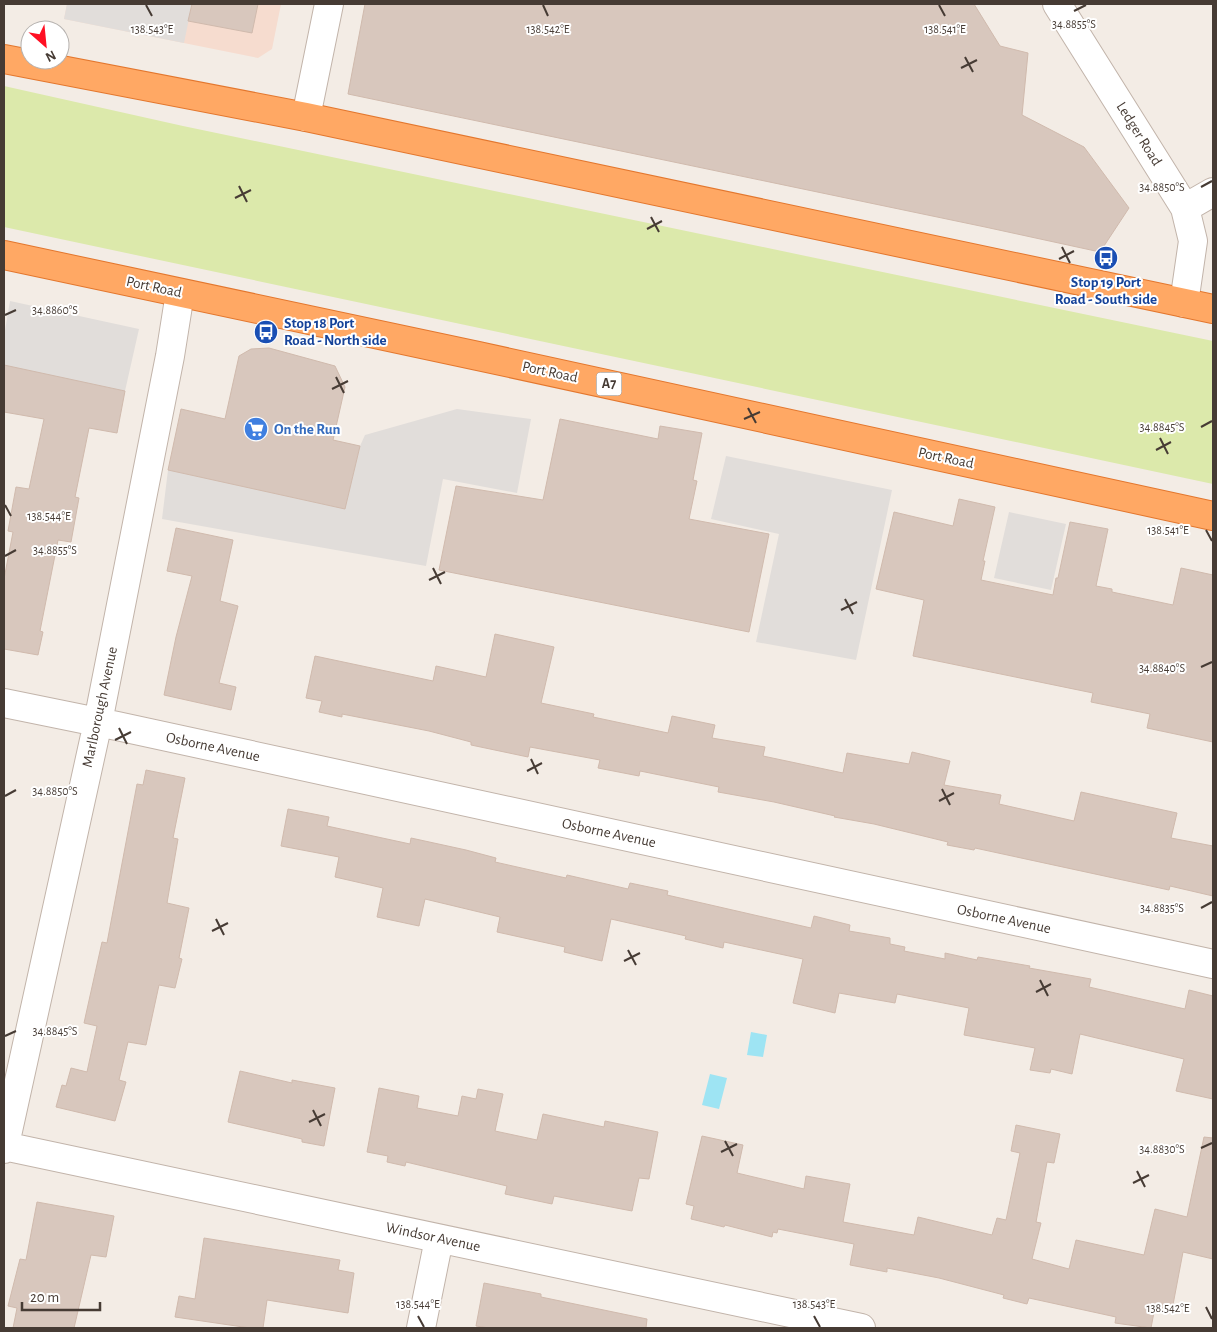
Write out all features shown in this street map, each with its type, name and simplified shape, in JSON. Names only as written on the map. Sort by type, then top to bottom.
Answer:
[{"type":"highway","points":[[4,59],[306,117],[1213,309]]},
{"type":"highway","name":"Port Road","points":[[4,255],[1213,516]]},
{"type":"street","points":[[306,117],[329,4]]},
{"type":"street","name":"Ledger Road","points":[[1057,4],[1185,208],[1193,242],[1184,302]]},
{"type":"street","points":[[1185,208],[1213,192]]},
{"type":"street","name":"Marlborough Avenue","points":[[4,1147],[98,722],[170,356],[180,293]]},
{"type":"street","name":"Osborne Avenue","points":[[4,703],[1213,964]]},
{"type":"street","name":"Windsor Avenue","points":[[4,1147],[861,1328]]},
{"type":"street","points":[[421,1328],[440,1239]]},
{"type":"shaded area","points":[[67,4],[281,4],[272,49],[258,58],[64,19]]},
{"type":"shaded area","points":[[67,4],[192,4],[184,43],[64,19]]},
{"type":"shaded area","points":[[10,301],[139,329],[125,391],[4,367],[4,336]]},
{"type":"shaded area","points":[[457,409],[531,419],[517,493],[443,479],[426,566],[162,519],[168,470],[345,509],[360,446],[365,435]]},
{"type":"shaded area","points":[[726,456],[892,490],[856,660],[756,642],[779,534],[711,519]]},
{"type":"shaded area","points":[[1009,512],[1066,524],[1051,590],[994,578]]},
{"type":"green space","points":[[4,86],[183,126],[1213,341],[1213,484],[4,227]]},
{"type":"water","points":[[751,1032],[767,1035],[763,1057],[747,1055]]},
{"type":"water","points":[[710,1074],[727,1078],[719,1109],[702,1105]]},
{"type":"building","points":[[192,4],[258,4],[252,33],[188,21]]},
{"type":"building","points":[[365,4],[974,4],[1000,46],[1028,53],[1022,115],[1084,147],[1129,208],[1100,252],[348,94]]},
{"type":"building","name":"On the Run","points":[[269,348],[335,366],[345,387],[333,440],[360,446],[345,509],[168,470],[181,409],[225,419],[239,356],[251,349]]},
{"type":"building","points":[[4,365],[125,391],[117,433],[89,428],[75,497],[79,498],[71,542],[58,540],[40,631],[43,632],[38,655],[4,649],[4,579],[13,532],[8,531],[16,487],[29,489],[44,419],[4,412]]},
{"type":"building","points":[[560,419],[658,439],[660,426],[702,433],[693,480],[697,481],[689,519],[769,534],[749,632],[439,570],[456,486],[543,500]]},
{"type":"building","points":[[959,499],[995,507],[983,561],[985,561],[981,580],[1053,595],[1070,522],[1108,529],[1096,586],[1112,589],[1112,592],[1173,605],[1181,568],[1213,575],[1213,742],[1147,728],[1150,714],[1091,702],[1093,693],[913,656],[924,600],[876,589],[894,512],[953,526]]},
{"type":"building","points":[[176,528],[233,540],[220,601],[238,606],[219,683],[236,687],[231,710],[164,695],[176,637],[192,576],[167,571]]},
{"type":"building","points":[[495,634],[554,647],[541,703],[594,714],[593,717],[668,733],[672,716],[715,725],[712,738],[765,747],[763,756],[843,773],[847,753],[909,764],[912,752],[950,761],[944,785],[1001,795],[999,804],[1074,821],[1081,792],[1177,813],[1171,838],[1213,846],[1213,896],[1170,886],[1169,890],[975,848],[974,850],[947,845],[948,842],[874,824],[718,792],[719,787],[640,771],[639,776],[598,768],[600,760],[530,747],[528,757],[471,745],[471,742],[429,731],[342,714],[342,717],[319,712],[322,701],[306,698],[315,656],[433,681],[436,666],[486,677]]},
{"type":"building","points":[[146,770],[185,778],[173,838],[178,839],[167,903],[189,908],[179,958],[182,959],[175,988],[159,985],[146,1045],[128,1042],[119,1080],[126,1082],[115,1121],[56,1107],[62,1085],[66,1086],[71,1068],[87,1072],[97,1026],[84,1023],[102,942],[107,943],[137,784],[143,785]]},
{"type":"building","points":[[288,809],[329,817],[327,826],[410,844],[411,838],[496,858],[495,862],[566,878],[567,875],[628,889],[630,883],[668,891],[667,895],[811,928],[814,916],[850,925],[849,931],[890,938],[890,944],[905,947],[904,951],[945,959],[945,953],[977,960],[978,957],[1030,966],[1029,968],[1091,979],[1089,987],[1185,1009],[1189,990],[1213,996],[1213,1099],[1176,1091],[1184,1059],[1080,1034],[1072,1074],[1051,1069],[1050,1073],[1030,1070],[1035,1048],[964,1035],[969,1008],[897,994],[895,1003],[839,993],[835,1013],[793,1003],[803,959],[724,942],[723,948],[685,939],[686,936],[611,919],[602,961],[564,952],[565,947],[497,932],[500,917],[425,899],[419,926],[377,917],[383,888],[335,877],[339,857],[281,846]]},
{"type":"building","points":[[240,1071],[292,1083],[292,1080],[335,1088],[324,1146],[228,1122]]},
{"type":"building","points":[[379,1088],[419,1096],[417,1108],[458,1116],[462,1096],[476,1099],[478,1089],[503,1094],[495,1131],[537,1140],[543,1114],[604,1127],[605,1121],[658,1132],[649,1179],[639,1178],[632,1211],[554,1196],[552,1204],[505,1194],[507,1186],[406,1162],[405,1166],[387,1162],[388,1156],[367,1152]]},
{"type":"building","points":[[1016,1125],[1060,1134],[1054,1163],[1047,1162],[1036,1222],[1041,1223],[1032,1259],[1069,1269],[1076,1240],[1144,1255],[1155,1209],[1187,1217],[1204,1137],[1213,1138],[1213,1259],[1183,1252],[1172,1310],[1155,1307],[1151,1328],[1115,1323],[1116,1317],[1029,1298],[1027,1304],[1003,1298],[1004,1295],[939,1278],[887,1268],[887,1272],[850,1265],[854,1244],[778,1229],[777,1233],[773,1232],[772,1237],[725,1225],[724,1227],[691,1219],[694,1206],[686,1204],[702,1136],[743,1145],[737,1173],[804,1189],[806,1176],[850,1184],[843,1222],[914,1235],[918,1217],[992,1235],[997,1218],[1006,1220],[1020,1153],[1011,1151]]},
{"type":"building","points":[[37,1202],[114,1216],[106,1257],[91,1255],[74,1328],[13,1328],[17,1308],[8,1306],[20,1259],[26,1260]]},
{"type":"building","points":[[204,1238],[340,1260],[338,1270],[354,1273],[348,1313],[267,1300],[263,1328],[250,1328],[175,1317],[179,1296],[195,1299]]},
{"type":"building","points":[[484,1283],[541,1294],[541,1297],[647,1319],[646,1328],[489,1328],[476,1326]]},
{"type":"place","name":"Stop 19 Port Road - South side","points":[[1106,258]]},
{"type":"place","name":"Stop 18 Port Road - North side","points":[[266,332]]},
{"type":"place","name":"On the Run","points":[[256,429]]}]
